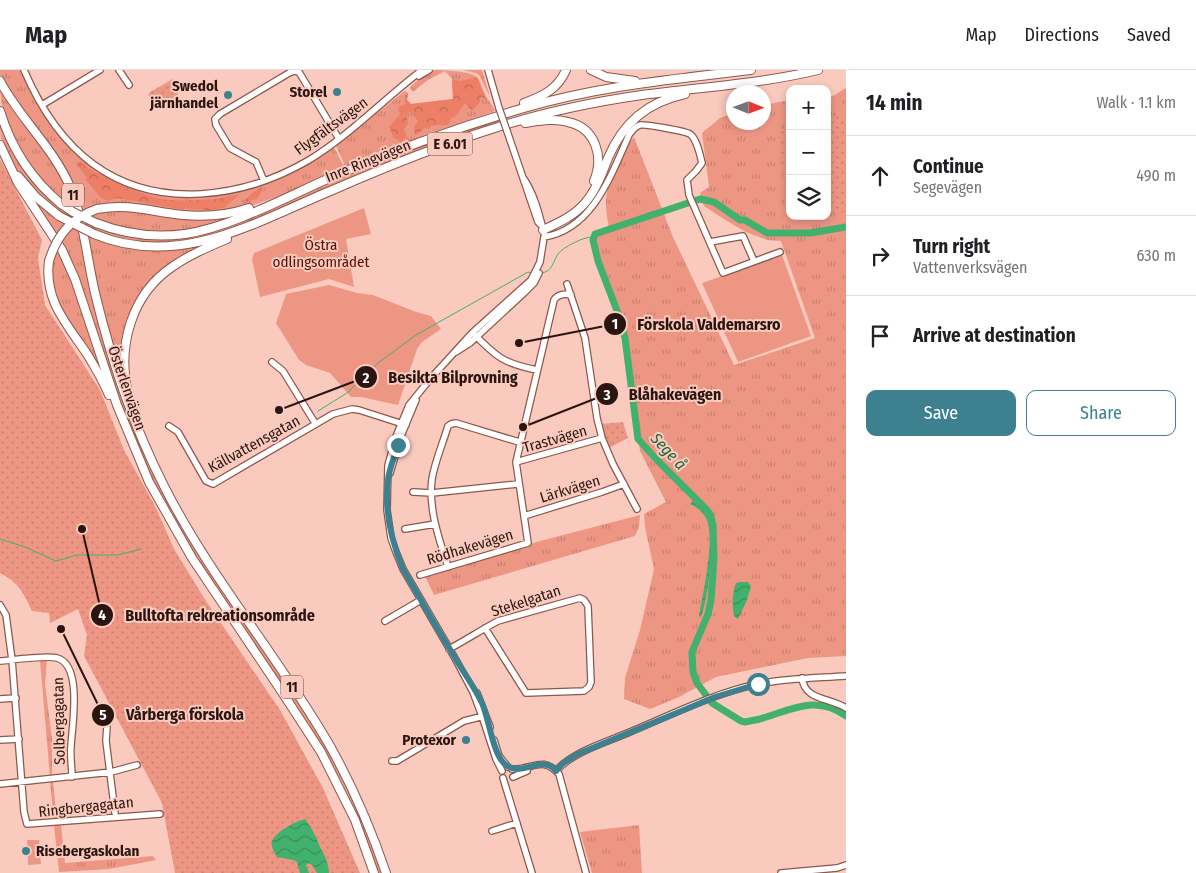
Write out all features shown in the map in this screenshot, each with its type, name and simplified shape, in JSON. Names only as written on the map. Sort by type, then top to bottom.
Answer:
[{"type":"highway","points":[[432,138],[460,125],[540,97],[555,88],[566,70]]},
{"type":"highway","points":[[591,70],[606,77],[625,81],[677,79]]},
{"type":"highway","name":"Inre Ringvägen","points":[[0,111],[22,162],[44,189],[62,204],[73,212],[96,223],[124,232],[164,236],[205,230],[432,138],[491,118],[554,100],[614,88],[751,70]]},
{"type":"highway","name":"Inre Ringvägen","points":[[0,144],[23,182],[36,197],[59,216],[106,239],[142,247],[182,246],[216,238],[286,211],[360,178],[474,135],[524,119],[592,103],[641,95],[771,80],[818,70]]},
{"type":"highway","points":[[543,231],[568,217],[584,204],[597,185],[614,145],[624,130],[645,110],[677,96],[771,80]]},
{"type":"highway","name":"Österlenvägen","points":[[0,81],[66,177],[76,205],[88,264],[109,348],[150,458],[178,512],[208,563],[314,721],[355,795]]},
{"type":"highway","points":[[474,135],[523,123],[551,120],[575,124],[591,136],[596,144],[598,159],[598,168],[594,181],[586,194],[572,208],[543,231]]},
{"type":"highway","name":"Österlenvägen","points":[[0,144],[18,183],[52,234],[68,263],[84,300],[117,405],[149,482],[201,573],[321,752],[343,794],[374,873]]},
{"type":"highway","points":[[149,482],[101,378],[57,310],[49,287],[48,274],[49,261],[53,250],[64,230],[77,218],[97,209],[121,206],[185,215],[217,215],[244,210],[296,193]]},
{"type":"highway","points":[[134,419],[126,385],[124,345],[131,320],[145,294],[162,275],[198,251],[286,211]]},
{"type":"highway","points":[[355,795],[372,826],[390,873]]},
{"type":"highway","name":"11","points":[[355,795],[386,873]]},
{"type":"street","name":"Flygfältsvägen","points":[[24,70],[42,105],[57,127],[73,146],[93,164],[114,177],[138,186],[164,193],[189,195],[235,189],[264,180],[308,160],[339,139],[422,70]]},
{"type":"street","points":[[42,105],[100,70]]},
{"type":"street","points":[[119,70],[129,86]]},
{"type":"street","name":"Flygfältsvägen","points":[[405,85],[429,70]]},
{"type":"street","points":[[488,70],[507,132],[538,222],[543,231],[542,258],[537,274],[455,353],[431,378],[416,398],[403,424],[388,478],[387,510],[391,538],[403,569],[474,688],[499,756],[510,768],[512,778],[509,786],[510,798]]},
{"type":"street","points":[[264,180],[256,162],[230,148],[216,125],[215,119],[220,114],[289,73],[297,71],[300,74],[339,139]]},
{"type":"street","points":[[543,231],[552,236],[565,230],[589,211],[601,194],[628,136],[633,129],[640,125],[691,134],[694,139],[702,163],[687,180],[689,195],[723,272],[780,252]]},
{"type":"street","points":[[710,242],[743,236],[754,261]]},
{"type":"street","points":[[567,284],[585,338],[597,418],[602,438],[637,509]]},
{"type":"street","points":[[524,516],[516,462],[519,442],[554,300],[558,295],[571,295]]},
{"type":"street","points":[[474,335],[486,348],[502,360],[537,370]]},
{"type":"street","points":[[272,362],[283,371],[316,423]]},
{"type":"street","name":"Källvattensgatan","points":[[169,426],[178,432],[206,481],[213,484],[333,414],[352,409],[403,424]]},
{"type":"street","points":[[448,566],[435,524],[432,477],[448,426],[458,423],[519,442]]},
{"type":"street","name":"Trastvägen","points":[[516,462],[602,438]]},
{"type":"street","points":[[414,492],[432,493],[518,484]]},
{"type":"street","name":"Lärkvägen","points":[[524,516],[624,484]]},
{"type":"street","name":"Rödhakevägen","points":[[420,575],[528,543],[524,516]]},
{"type":"street","points":[[405,529],[435,524]]},
{"type":"street","name":"Stekelgatan","points":[[450,649],[486,628],[498,621],[580,598],[588,606],[592,682],[590,687],[584,691],[526,693],[486,628]]},
{"type":"street","points":[[385,621],[422,600]]},
{"type":"street","name":"Ringbergagatan","points":[[0,606],[6,615],[3,623],[12,660],[21,782],[27,824],[160,814]]},
{"type":"street","name":"Solbergagatan","points":[[12,660],[56,657],[64,661],[70,668],[74,716],[71,748],[72,777]]},
{"type":"street","points":[[0,661],[12,660]]},
{"type":"street","points":[[556,771],[562,764],[578,754],[715,697],[758,684],[802,678],[846,676]]},
{"type":"street","points":[[802,678],[804,688],[808,693],[846,708]]},
{"type":"street","points":[[0,699],[16,698]]},
{"type":"street","points":[[108,710],[106,740],[115,813]]},
{"type":"street","points":[[392,761],[398,760],[464,721],[484,715]]},
{"type":"street","points":[[484,715],[532,873]]},
{"type":"street","points":[[0,740],[19,739]]},
{"type":"street","points":[[0,784],[111,772],[137,765]]},
{"type":"street","points":[[510,768],[519,770],[544,765],[551,766],[556,771],[562,781],[586,873]]},
{"type":"street","points":[[503,775],[510,768]]},
{"type":"street","points":[[503,775],[512,778],[540,768],[556,771]]},
{"type":"street","points":[[492,831],[517,823]]},
{"type":"street","points":[[781,873],[838,868],[846,865]]},
{"type":"green space","points":[[0,70],[21,70],[37,103],[53,128],[108,175],[131,187],[173,197],[197,198],[245,190],[291,172],[334,147],[343,165],[344,163],[336,146],[405,91],[408,93],[407,100],[411,104],[453,99],[452,79],[445,71],[428,80],[413,92],[410,88],[414,83],[435,70],[463,72],[477,77],[495,111],[425,135],[276,197],[239,210],[204,214],[144,206],[82,213],[63,165],[11,94],[0,75]]},
{"type":"green space","points":[[464,70],[482,70],[490,97],[479,75]]},
{"type":"green space","points":[[477,77],[486,99],[481,97],[480,102],[473,110],[465,103],[455,117],[451,118],[448,125],[423,128],[418,134],[415,134],[414,127],[418,121],[412,113],[408,112],[408,124],[404,130],[407,137],[401,142],[394,138],[389,127],[400,114],[398,109],[400,106],[405,104],[405,95],[408,93],[407,100],[411,104],[453,99],[452,79],[460,81]]},
{"type":"green space","points":[[173,79],[177,88],[179,106],[161,97],[148,96],[150,92]]},
{"type":"green space","points":[[0,85],[50,159],[74,208],[46,185],[22,155],[6,121]]},
{"type":"green space","points":[[846,88],[846,656],[808,658],[716,677],[679,697],[650,709],[624,699],[625,678],[640,630],[654,569],[644,514],[666,502],[640,451],[625,338],[619,316],[598,261],[593,240],[595,234],[609,229],[606,198],[611,179],[619,160],[634,137],[673,237],[734,365],[815,338],[781,241],[767,240],[746,232],[704,206],[700,193],[709,187],[702,133],[720,118],[726,116],[726,130],[771,130],[771,104],[786,101],[786,220],[831,220],[831,97]]},
{"type":"green space","points":[[846,114],[846,212],[831,213],[831,118]]},
{"type":"green space","points":[[497,118],[499,124],[220,233],[173,244],[131,242],[88,229],[84,221],[111,232],[188,236],[415,147]]},
{"type":"green space","points":[[0,120],[10,145],[75,217],[71,220],[39,195],[21,175],[1,139]]},
{"type":"green space","points":[[786,129],[786,199],[777,131]]},
{"type":"green space","points":[[0,159],[42,240],[38,258],[45,305],[100,390],[124,450],[156,508],[174,549],[206,601],[280,710],[323,788],[360,873],[175,873],[162,803],[84,656],[87,635],[78,609],[50,623],[49,613],[32,611],[20,589],[12,580],[0,573]]},
{"type":"green space","points":[[77,162],[122,185],[159,198],[198,200],[239,195],[224,208],[209,210],[173,208],[118,198],[108,201],[100,197],[86,180],[86,176]]},
{"type":"green space","points":[[21,185],[67,224],[57,236]]},
{"type":"green space","points":[[261,188],[262,191],[258,198],[243,202],[252,193]]},
{"type":"green space","name":"Östra odlingsområdet","points":[[364,208],[371,234],[346,239],[354,287],[329,279],[260,297],[252,259],[254,253]]},
{"type":"green space","points":[[104,209],[235,215],[179,231],[161,232],[126,228],[87,215]]},
{"type":"green space","points":[[71,227],[80,232],[109,353],[173,510],[170,513],[133,433],[114,383],[84,292],[60,240]]},
{"type":"green space","points":[[86,235],[119,245],[151,249],[183,248],[216,241],[171,265],[133,310],[122,376],[100,296]]},
{"type":"green space","points":[[56,247],[71,275],[108,384],[60,309],[50,273]]},
{"type":"green space","points":[[782,255],[811,336],[738,362],[702,283]]},
{"type":"green space","points":[[329,285],[357,293],[373,295],[431,316],[441,329],[422,342],[417,349],[398,405],[361,397],[351,397],[330,373],[306,365],[299,360],[276,323],[286,294]]},
{"type":"green space","points":[[623,422],[628,438],[607,449],[600,424]]},
{"type":"green space","points":[[174,513],[324,740],[365,822],[361,823],[338,774],[311,728],[190,547],[171,515]]},
{"type":"green space","points":[[640,515],[639,527],[635,536],[434,595],[425,576],[540,541]]},
{"type":"green space","points":[[47,659],[45,684],[52,739],[52,777],[50,777],[40,660]]},
{"type":"green space","points":[[50,782],[53,782],[57,820],[54,820]]},
{"type":"green space","points":[[366,824],[384,873],[379,873],[362,826]]},
{"type":"green space","points":[[54,825],[61,825],[65,863],[153,856],[156,860],[109,869],[59,872]]},
{"type":"green space","points":[[639,825],[642,873],[592,873],[580,832]]},
{"type":"green space","points":[[27,840],[39,840],[41,864],[28,865]]},
{"type":"water","points":[[693,501],[708,515],[712,537],[710,567],[701,617],[699,616],[710,541],[707,520],[698,509],[690,504]]},
{"type":"water","points":[[748,582],[751,586],[738,619],[734,616],[733,600],[736,583]]},
{"type":"water","points":[[305,819],[314,832],[325,856],[329,873],[317,873],[309,863],[306,865],[309,873],[300,873],[297,862],[277,857],[273,849],[272,841],[274,837],[282,830]]},
{"type":"waterway","name":"Sege å","points":[[846,227],[810,233],[767,233],[745,220],[740,220],[714,202],[700,199],[595,234],[593,240],[598,261],[619,316],[625,338],[638,439],[706,509],[710,514],[713,525],[714,558],[711,600],[708,614],[692,652],[693,672],[697,683],[712,703],[745,722],[793,708],[814,705],[835,709],[846,716]]},
{"type":"waterway","points":[[541,273],[548,271],[564,248],[580,240],[593,237]]},
{"type":"waterway","points":[[318,411],[347,393],[378,363],[416,335],[528,272],[532,273]]},
{"type":"waterway","points":[[0,539],[25,547],[56,561],[77,555],[118,555],[141,549]]},
{"type":"place","name":"Storel","points":[[337,92]]},
{"type":"place","name":"Swedol järnhandel","points":[[228,95]]},
{"type":"place","name":"Förskola Valdemarsro","points":[[519,343]]},
{"type":"place","name":"Besikta Bilprovning","points":[[279,410]]},
{"type":"place","name":"Blåhakevägen","points":[[523,427]]},
{"type":"place","name":"Bulltofta rekreationsområde","points":[[82,529]]},
{"type":"place","name":"Vårberga förskola","points":[[61,629]]},
{"type":"place","name":"Protexor","points":[[466,740]]},
{"type":"place","name":"Risebergaskolan","points":[[26,851]]},
{"type":"route","points":[[398,445],[388,478],[387,510],[391,538],[403,569],[474,688],[482,704],[499,756],[508,767],[519,770],[537,765],[546,765],[553,767],[556,771],[562,764],[578,754],[715,697],[758,684]]}]
